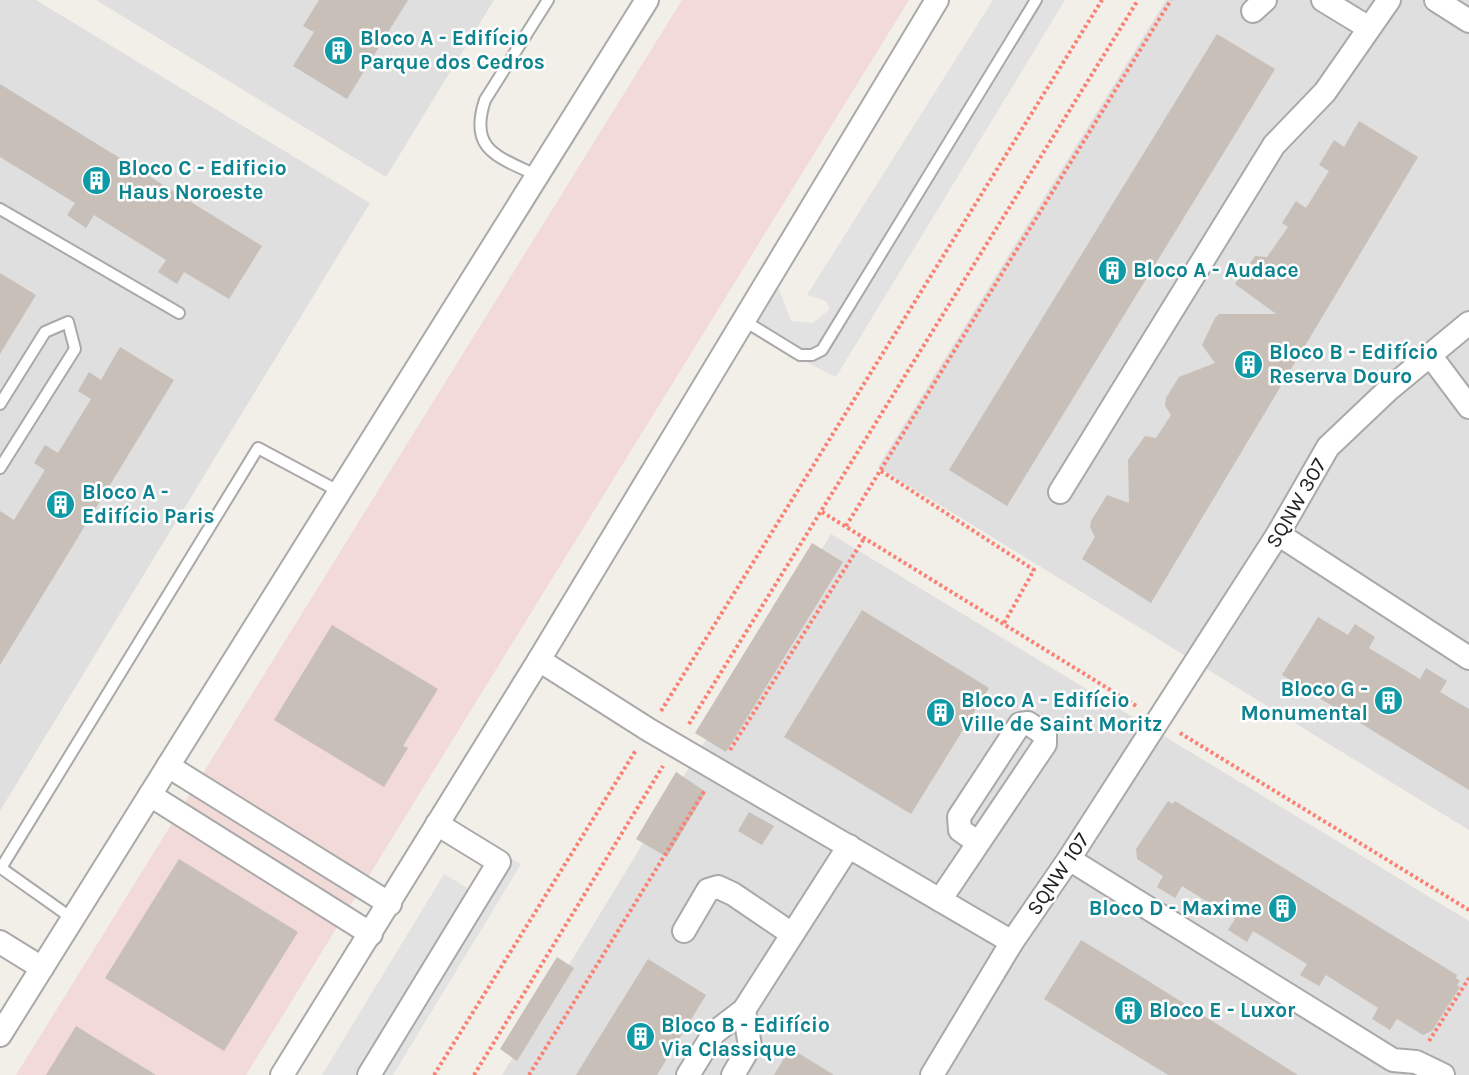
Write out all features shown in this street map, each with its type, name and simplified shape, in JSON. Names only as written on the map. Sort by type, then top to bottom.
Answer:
[{"type":"street","points":[[0,1035],[647,0]]},
{"type":"street","points":[[282,1075],[539,660],[937,0]]},
{"type":"street","points":[[1323,0],[1369,28]]},
{"type":"street","points":[[1060,492],[1274,145],[1325,92],[1389,0]]},
{"type":"street","points":[[1436,0],[1469,21]]},
{"type":"street","name":"SQNW 307","points":[[1189,675],[1278,534],[1329,447],[1388,390],[1469,323]]},
{"type":"street","points":[[1430,355],[1469,407]]},
{"type":"street","points":[[1278,534],[1469,658]]},
{"type":"street","points":[[539,660],[649,730],[1012,942]]},
{"type":"street","name":"SQNW 107","points":[[932,1075],[1012,942],[1189,675]]},
{"type":"street","points":[[940,900],[1045,744],[1045,735],[1028,723],[1020,724],[959,817],[960,830],[977,842]]},
{"type":"street","points":[[168,766],[390,904]]},
{"type":"street","points":[[150,795],[371,934]]},
{"type":"street","points":[[369,1075],[499,862],[437,824]]},
{"type":"street","points":[[688,1075],[714,1033],[744,1010],[849,846]]},
{"type":"street","points":[[1069,858],[1402,1065],[1443,1075]]},
{"type":"street","points":[[684,931],[708,890],[718,887],[733,894],[792,934]]},
{"type":"street","points":[[0,942],[42,968]]},
{"type":"street","points":[[733,1075],[750,1046],[744,1010]]},
{"type":"lane","points":[[538,176],[500,158],[487,148],[479,133],[479,117],[485,100],[548,0]]},
{"type":"lane","points":[[743,320],[800,355],[812,355],[822,350],[1036,0]]},
{"type":"lane","points":[[0,209],[179,313]]},
{"type":"lane","points":[[0,404],[45,332],[68,322],[75,349],[0,468]]},
{"type":"lane","points":[[73,919],[1,868],[258,448],[340,492]]},
{"type":"path","points":[[434,1075],[1101,0]]},
{"type":"path","points":[[474,1075],[1138,0]]},
{"type":"path","points":[[846,526],[1172,0]]},
{"type":"path","points":[[881,471],[1034,570],[1003,625]]},
{"type":"path","points":[[529,1075],[865,537]]},
{"type":"path","points":[[1402,1065],[1469,978]]},
{"type":"shaded area","points":[[0,0],[36,0],[370,203],[0,811]]},
{"type":"shaded area","points":[[96,0],[494,0],[386,177]]},
{"type":"shaded area","points":[[682,0],[909,0],[246,1075],[16,1075]]},
{"type":"shaded area","points":[[993,0],[1065,0],[836,377],[739,329],[773,274],[791,321],[813,323],[830,309],[826,301],[807,295]]},
{"type":"shaded area","points":[[1166,0],[1469,0],[1469,830],[878,467]]},
{"type":"shaded area","points":[[831,534],[1469,921],[1469,1075],[502,1075]]},
{"type":"shaded area","points":[[496,849],[521,864],[393,1075],[322,1075],[444,874],[471,890]]},
{"type":"building","name":"Bloco A - Edifício Parque dos Cedros","points":[[319,0],[408,0],[347,99],[293,66],[314,32],[303,26]]},
{"type":"building","name":"Bloco A - Audace","points":[[1217,34],[1275,69],[1007,506],[949,470]]},
{"type":"building","name":"Bloco C - Edificio Haus Noroeste","points":[[0,84],[262,246],[229,299],[184,272],[177,284],[158,272],[166,260],[94,215],[86,228],[67,215],[75,203],[0,157]]},
{"type":"building","name":"Bloco B - Edifício Reserva Douro","points":[[1359,121],[1418,157],[1151,603],[1082,559],[1095,537],[1090,527],[1091,521],[1107,495],[1129,503],[1128,460],[1145,436],[1156,438],[1171,415],[1165,406],[1166,398],[1179,377],[1215,363],[1202,345],[1215,318],[1219,314],[1276,314],[1235,284],[1255,256],[1267,257],[1288,227],[1282,223],[1296,201],[1306,208],[1329,171],[1319,165],[1334,140],[1344,147]]},
{"type":"building","points":[[0,273],[36,295],[0,354]]},
{"type":"building","name":"Bloco A - Edifício Paris","points":[[120,347],[174,380],[0,665],[0,511],[14,520],[45,470],[34,463],[45,445],[58,453],[91,399],[78,391],[89,372],[101,380]]},
{"type":"building","points":[[812,543],[843,562],[726,752],[695,733]]},
{"type":"building","name":"Bloco A - Edifício Ville de Saint Moritz","points":[[862,610],[989,688],[911,814],[784,737]]},
{"type":"building","name":"Bloco G - Monumental","points":[[1318,617],[1348,635],[1355,624],[1375,637],[1369,648],[1420,679],[1426,668],[1447,681],[1440,692],[1469,709],[1469,790],[1282,675]]},
{"type":"building","points":[[332,625],[438,689],[403,746],[408,748],[384,787],[274,720]]},
{"type":"building","points":[[676,772],[706,792],[667,857],[636,839]]},
{"type":"building","name":"Bloco D - Maxime","points":[[1168,801],[1173,804],[1175,801],[1457,975],[1456,978],[1460,981],[1457,985],[1460,987],[1432,1031],[1423,1035],[1397,1019],[1390,1030],[1372,1019],[1378,1008],[1326,975],[1319,986],[1300,975],[1307,964],[1253,931],[1247,942],[1228,930],[1235,919],[1182,886],[1175,898],[1157,887],[1163,876],[1137,859],[1136,849]]},
{"type":"building","points":[[749,812],[774,826],[762,845],[738,831]]},
{"type":"building","points":[[179,859],[298,932],[224,1051],[105,978]]},
{"type":"building","name":"Bloco E - Luxor","points":[[1081,940],[1298,1075],[1168,1075],[1044,999]]},
{"type":"building","points":[[557,957],[574,968],[517,1061],[500,1049]]},
{"type":"building","name":"Bloco B - Edifício Via Classique","points":[[648,959],[706,995],[657,1075],[576,1075]]},
{"type":"building","points":[[76,1026],[97,1039],[156,1075],[46,1075]]},
{"type":"building","points":[[790,1048],[834,1075],[774,1075]]},
{"type":"place","name":"Bloco A - Edifício Parque dos Cedros","points":[[339,50]]},
{"type":"place","name":"Bloco C - Edificio Haus Noroeste","points":[[97,180]]},
{"type":"place","name":"Bloco A - Audace","points":[[1112,270]]},
{"type":"place","name":"Bloco B - Edifício Reserva Douro","points":[[1248,364]]},
{"type":"place","name":"Bloco A - Edifício Paris","points":[[61,504]]},
{"type":"place","name":"Bloco G - Monumental","points":[[1389,701]]},
{"type":"place","name":"Bloco A - Edifício Ville de Saint Moritz","points":[[940,712]]},
{"type":"place","name":"Bloco D - Maxime","points":[[1283,908]]},
{"type":"place","name":"Bloco E - Luxor","points":[[1128,1010]]},
{"type":"place","name":"Bloco B - Edifício Via Classique","points":[[640,1037]]}]
